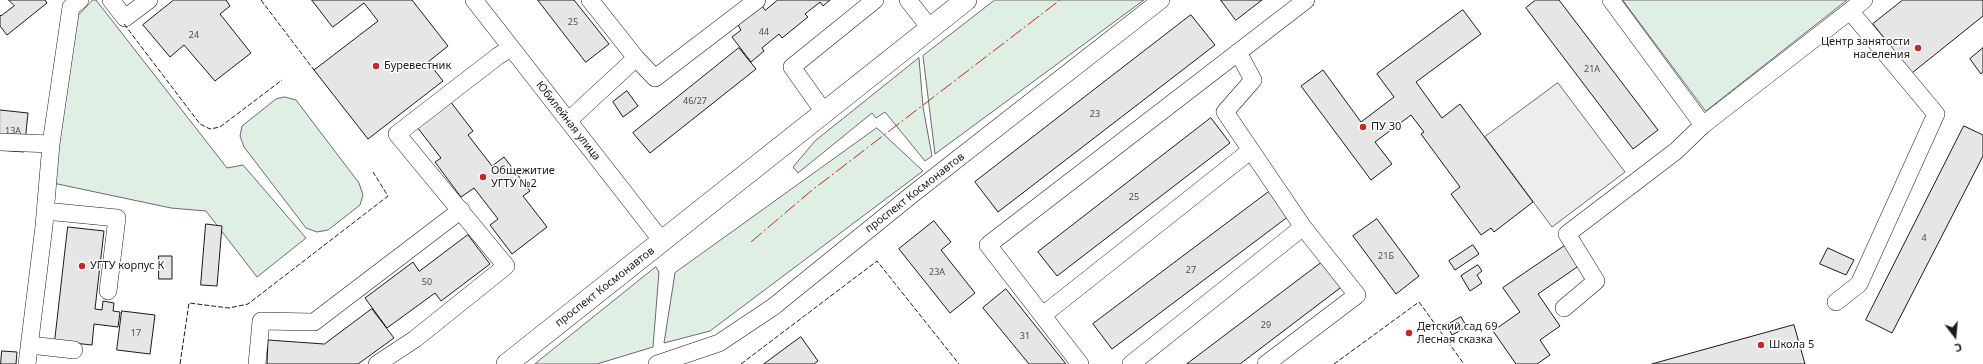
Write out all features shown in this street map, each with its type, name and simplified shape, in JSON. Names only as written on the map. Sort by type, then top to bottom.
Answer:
[{"type":"main road","name":"проспект Космонавтов","points":[[507,364],[966,0]]},
{"type":"street","points":[[28,364],[51,144],[71,7],[80,0]]},
{"type":"street","points":[[111,0],[125,18],[149,0]]},
{"type":"street","name":"Юбилейная улица","points":[[474,0],[662,241]]},
{"type":"street","points":[[590,0],[636,58],[655,78],[757,0]]},
{"type":"street","points":[[824,112],[792,67],[875,0]]},
{"type":"street","points":[[908,0],[930,28]]},
{"type":"street","name":"проспект Космонавтов","points":[[657,364],[719,343],[773,307],[909,197],[1161,0]]},
{"type":"street","points":[[1080,364],[988,245],[1306,0]]},
{"type":"street","points":[[1611,0],[1703,126]]},
{"type":"street","points":[[1564,308],[1596,281],[1567,234],[1676,151],[1703,126],[1864,0]]},
{"type":"street","points":[[1836,302],[1860,284],[1936,114],[1850,11]]},
{"type":"street","points":[[377,364],[415,339],[506,266],[397,134],[498,56],[512,48]]},
{"type":"street","points":[[1238,52],[1253,80],[1225,112],[1250,151],[1303,227],[1357,295],[1266,364]]},
{"type":"street","points":[[568,121],[636,58]]},
{"type":"street","points":[[0,142],[51,144]]},
{"type":"street","points":[[1043,315],[1250,151]]},
{"type":"street","points":[[257,364],[261,321],[314,322],[461,210]]},
{"type":"street","points":[[45,211],[117,218],[108,290]]},
{"type":"street","points":[[1130,364],[1303,227]]},
{"type":"street","points":[[30,346],[74,350]]},
{"type":"green space","points":[[93,0],[96,0],[227,168],[243,165],[306,238],[257,277],[206,211],[171,208],[48,182],[76,18]]},
{"type":"green space","points":[[995,0],[1144,0],[935,154],[923,56]]},
{"type":"green space","points":[[1623,0],[1847,0],[1706,111]]},
{"type":"green space","points":[[919,58],[923,107],[932,156],[925,161],[885,112],[876,118],[872,113],[798,173],[793,167],[815,141]]},
{"type":"green space","points":[[285,97],[296,100],[359,183],[363,195],[360,205],[328,230],[317,232],[306,228],[244,147],[240,136],[242,126],[276,99]]},
{"type":"green space","points":[[877,128],[923,171],[710,331],[664,343],[675,273]]},
{"type":"green space","points":[[656,267],[659,272],[653,347],[597,364],[535,364]]},
{"type":"shaded area","points":[[1558,83],[1625,172],[1552,227],[1485,137]]},
{"type":"building","points":[[9,0],[45,0],[47,3],[7,35],[0,26],[0,15],[1,16],[14,6]]},
{"type":"building","points":[[174,0],[226,0],[230,6],[220,14],[251,53],[215,81],[184,45],[170,57],[143,25]]},
{"type":"building","name":"Буревестник","points":[[312,0],[412,0],[448,46],[428,62],[443,81],[368,139],[314,70],[378,21],[364,3],[333,27]]},
{"type":"building","points":[[538,0],[574,0],[609,44],[586,62]]},
{"type":"building","points":[[778,0],[830,0],[823,6],[820,2],[805,14],[808,17],[782,38],[779,34],[762,48],[764,51],[751,62],[732,37],[741,30],[738,25],[762,6],[765,10]]},
{"type":"building","points":[[1221,0],[1262,0],[1236,20]]},
{"type":"building","points":[[1536,0],[1559,0],[1658,130],[1633,149],[1526,8]]},
{"type":"building","name":"Центр занятости населения","points":[[1903,0],[1983,0],[1983,16],[1912,73],[1873,24]]},
{"type":"building","name":"ПУ 30","points":[[1463,10],[1481,34],[1416,82],[1442,118],[1460,104],[1533,202],[1494,232],[1491,228],[1481,235],[1451,194],[1460,187],[1421,134],[1424,132],[1411,115],[1375,142],[1392,164],[1371,180],[1301,86],[1323,70],[1361,122],[1394,97],[1377,74]]},
{"type":"building","points":[[1191,15],[1215,45],[998,212],[975,182]]},
{"type":"building","points":[[739,48],[756,69],[650,153],[633,133]]},
{"type":"building","points":[[1983,48],[1983,72],[1981,74],[1970,59]]},
{"type":"building","points":[[627,91],[638,106],[623,117],[613,102]]},
{"type":"building","name":"Общежитие УГТУ №2","points":[[450,101],[473,131],[468,135],[492,166],[504,157],[530,191],[523,196],[547,227],[512,254],[490,225],[498,219],[474,188],[461,197],[435,162],[441,158],[417,127]]},
{"type":"building","points":[[0,110],[28,113],[24,152],[0,150]]},
{"type":"building","points":[[1211,118],[1230,143],[1057,276],[1038,252]]},
{"type":"building","points":[[1964,126],[1983,135],[1983,156],[1892,333],[1866,320]]},
{"type":"building","points":[[1270,191],[1289,216],[1112,349],[1093,324]]},
{"type":"building","points":[[1377,219],[1419,276],[1396,294],[1353,236]]},
{"type":"building","points":[[934,221],[951,242],[941,250],[975,293],[950,313],[899,249]]},
{"type":"building","points":[[206,224],[222,226],[217,286],[201,285]]},
{"type":"building","name":"УГТУ корпус К","points":[[68,227],[104,231],[95,309],[102,310],[103,301],[114,303],[113,311],[120,312],[118,327],[94,324],[92,345],[55,341]]},
{"type":"building","points":[[468,235],[490,264],[441,301],[435,293],[387,328],[365,298],[413,262],[419,271]]},
{"type":"building","points":[[1473,245],[1479,254],[1455,270],[1449,261]]},
{"type":"building","points":[[1566,245],[1580,265],[1538,294],[1560,326],[1540,340],[1550,355],[1537,364],[1516,364],[1493,331],[1520,312],[1503,288]]},
{"type":"building","points":[[1828,248],[1854,260],[1846,275],[1820,264]]},
{"type":"building","points":[[159,256],[172,256],[172,279],[159,279]]},
{"type":"building","points":[[1325,260],[1344,285],[1240,364],[1187,364]]},
{"type":"building","points":[[1478,265],[1482,271],[1477,275],[1482,283],[1470,291],[1461,276]]},
{"type":"building","points":[[1006,289],[1066,364],[1029,364],[983,308]]},
{"type":"building","points":[[372,309],[394,338],[358,364],[267,364],[268,340],[324,344]]},
{"type":"building","points":[[122,311],[155,315],[150,354],[117,350]]},
{"type":"building","points":[[1461,317],[1467,327],[1452,335],[1447,325]]},
{"type":"building","name":"Школа 5","points":[[1794,325],[1805,364],[1652,364]]},
{"type":"building","points":[[801,337],[818,361],[814,364],[764,364]]},
{"type":"building","points":[[2,351],[17,352],[16,364],[1,364]]},
{"type":"fence","points":[[261,0],[314,70]]},
{"type":"fence","points":[[124,24],[200,124],[210,129],[220,127],[282,80]]},
{"type":"fence","points":[[180,364],[189,303],[229,308],[248,304],[388,196],[373,172]]},
{"type":"fence","points":[[741,364],[877,261],[959,364]]},
{"type":"fence","points":[[1334,364],[1419,302],[1464,364]]},
{"type":"power","points":[[751,242],[811,191],[1060,0]]},
{"type":"place","name":"Центр занятости населения","points":[[1918,48]]},
{"type":"place","name":"Буревестник","points":[[376,66]]},
{"type":"place","name":"ПУ 30","points":[[1363,127]]},
{"type":"place","name":"Общежитие УГТУ №2","points":[[483,177]]},
{"type":"place","name":"УГТУ корпус К","points":[[82,266]]},
{"type":"place","name":"Детский сад 69 Лесная сказка","points":[[1409,333]]},
{"type":"place","name":"Школа 5","points":[[1761,345]]}]
